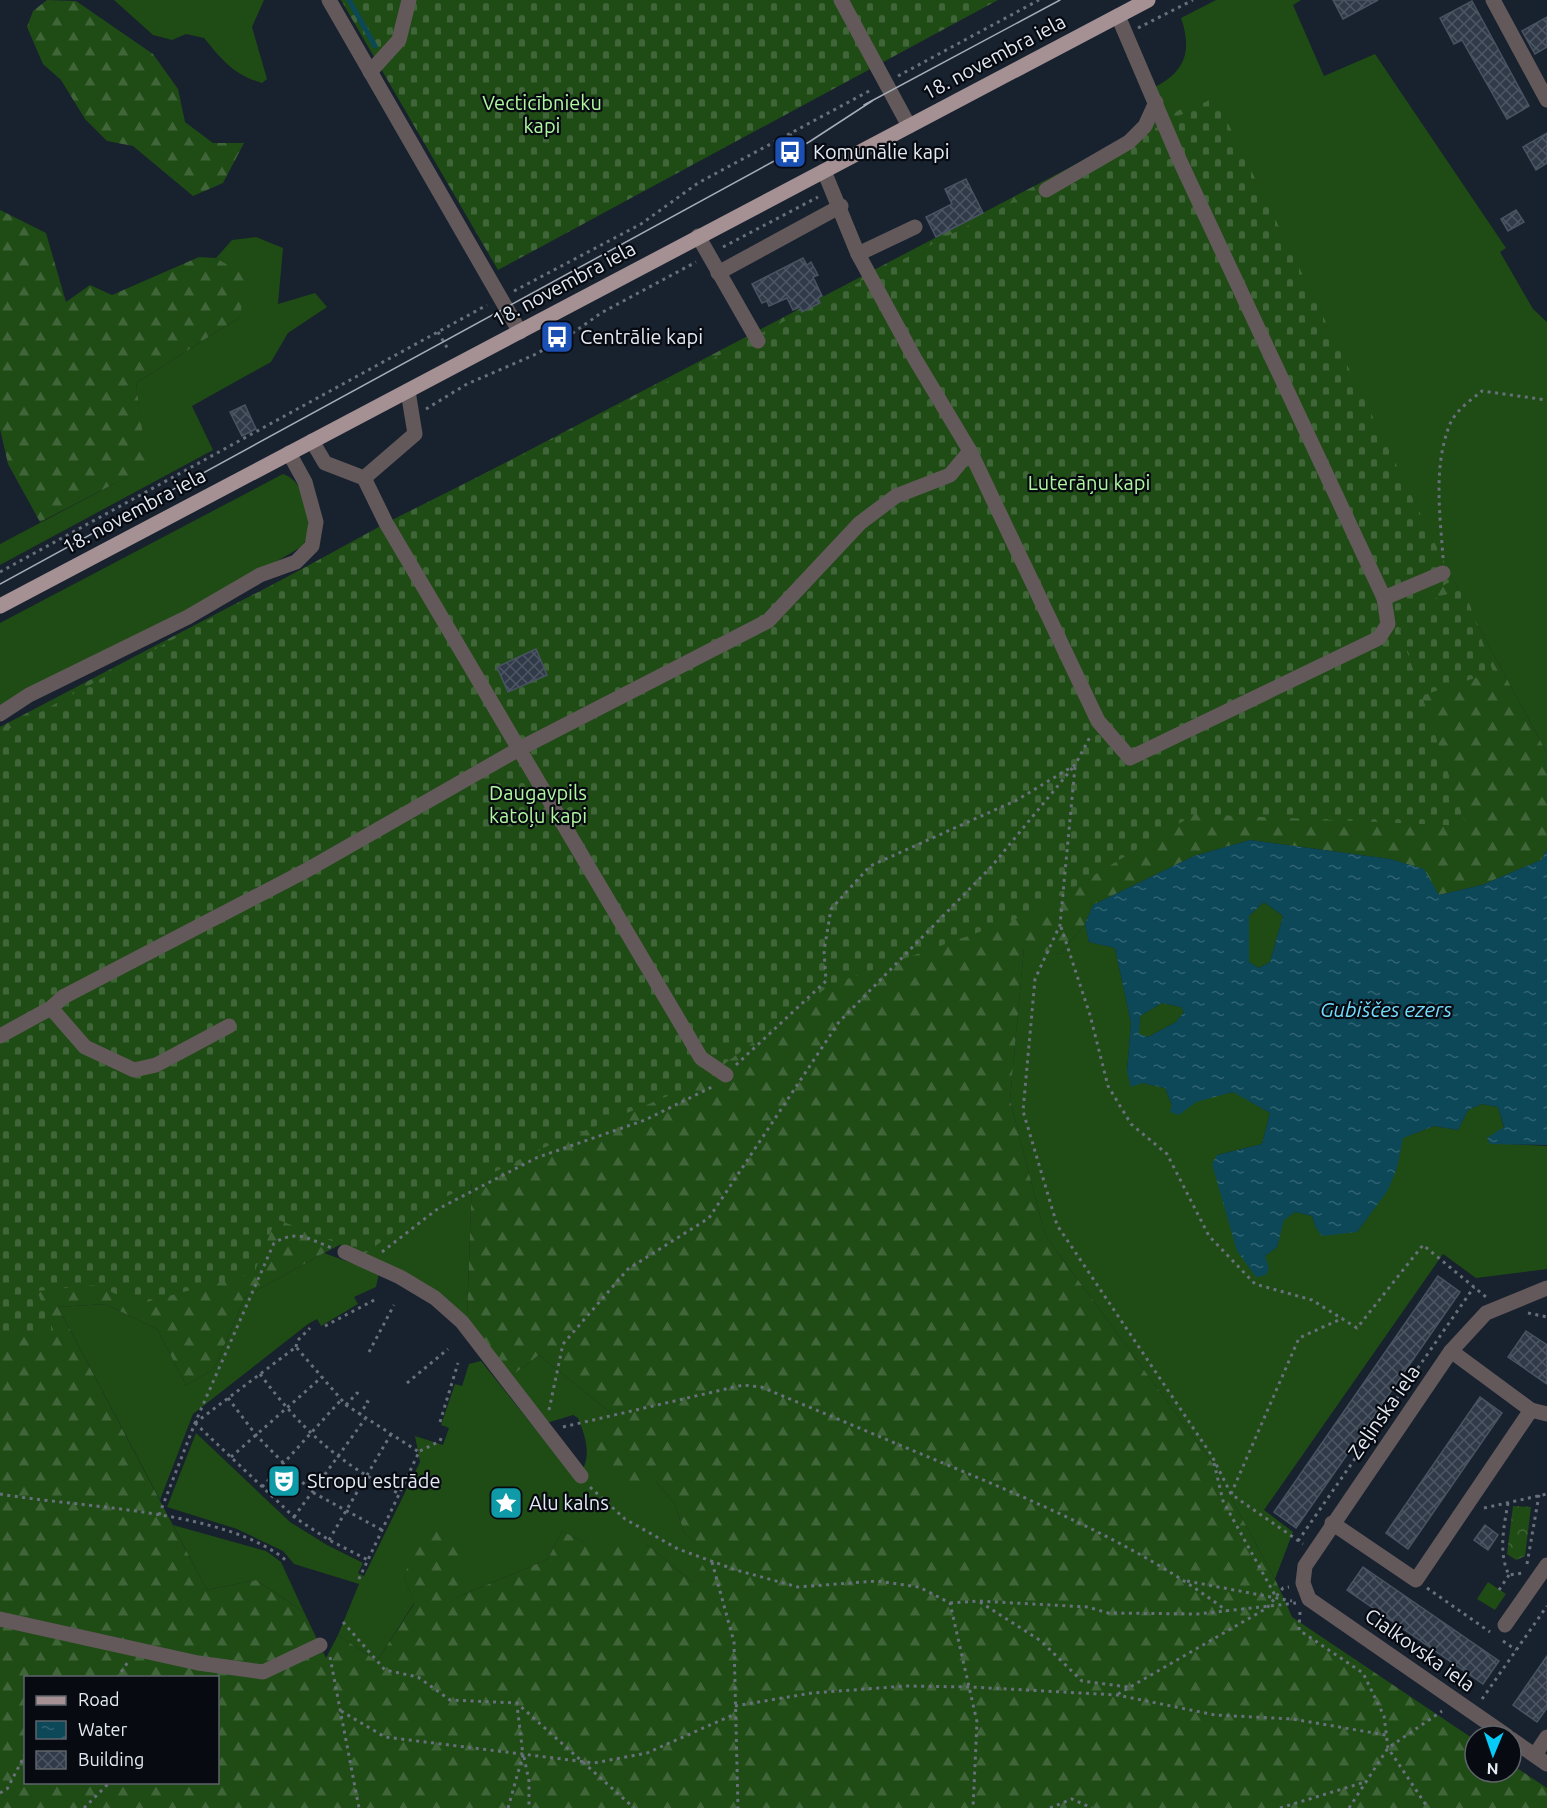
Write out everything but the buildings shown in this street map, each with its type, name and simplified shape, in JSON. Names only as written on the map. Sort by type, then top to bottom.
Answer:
[{"type":"main road","name":"18. novembra iela","points":[[0,606],[1148,0]]},
{"type":"street","points":[[329,0],[520,332]]},
{"type":"street","points":[[370,72],[399,40],[409,0]]},
{"type":"street","points":[[841,0],[909,126]]},
{"type":"street","points":[[1493,0],[1547,100]]},
{"type":"street","points":[[824,171],[858,254],[915,359],[970,451],[1098,721],[1130,758],[1379,638],[1388,624],[1384,598],[1179,159],[1118,16]]},
{"type":"street","points":[[1046,190],[1129,142],[1145,126],[1156,102]]},
{"type":"street","points":[[718,273],[840,206]]},
{"type":"street","points":[[858,254],[915,227]]},
{"type":"street","points":[[698,236],[758,341]]},
{"type":"street","points":[[364,478],[415,434],[408,391]]},
{"type":"street","points":[[312,441],[325,463],[364,478],[386,523],[701,1058],[726,1075]]},
{"type":"street","points":[[0,1036],[51,1008],[63,997],[307,870],[519,749],[768,621],[860,523],[896,496],[950,475],[970,451]]},
{"type":"street","points":[[0,714],[29,695],[188,617],[260,575],[296,561],[312,546],[316,522],[305,482],[289,453]]},
{"type":"street","points":[[1384,598],[1443,573]]},
{"type":"street","points":[[51,1008],[85,1047],[134,1070],[156,1065],[229,1026]]},
{"type":"street","points":[[345,1252],[400,1277],[435,1298],[462,1322],[581,1476]]},
{"type":"street","name":"Zeļinska iela","points":[[1303,1583],[1305,1566],[1332,1523],[1451,1351],[1485,1313],[1497,1306],[1547,1288]]},
{"type":"street","points":[[1451,1351],[1531,1410],[1547,1414]]},
{"type":"street","points":[[1332,1523],[1416,1580],[1531,1410]]},
{"type":"street","points":[[1505,1625],[1531,1576],[1547,1565]]},
{"type":"street","points":[[1303,1583],[1305,1601]]},
{"type":"street","name":"Cialkovska iela","points":[[1305,1601],[1489,1724]]},
{"type":"street","points":[[0,1619],[198,1663],[262,1672],[324,1649]]},
{"type":"street","points":[[1523,1747],[1541,1759],[1547,1737]]},
{"type":"path","points":[[0,572],[500,298],[641,224],[698,183],[1040,0]]},
{"type":"path","points":[[790,134],[801,156]]},
{"type":"path","points":[[412,416],[467,384],[543,350],[601,313],[832,190]]},
{"type":"path","points":[[438,332],[452,356]]},
{"type":"path","points":[[1443,573],[1438,479],[1450,423],[1465,404],[1482,391],[1547,400]]},
{"type":"path","points":[[1098,721],[1075,765],[991,867],[839,1022],[709,1218],[628,1269],[563,1344],[545,1431],[742,1385],[761,1387],[1020,1495],[1126,1545],[1186,1581],[1227,1611]]},
{"type":"path","points":[[1075,765],[1060,926],[1035,979],[1023,1111],[1057,1225],[1212,1456],[1231,1494],[1314,1552]]},
{"type":"path","points":[[368,1263],[436,1210],[536,1158],[663,1111],[711,1090],[826,981],[824,951],[831,909],[870,866],[1017,801],[1075,765]]},
{"type":"path","points":[[1060,926],[1090,1015],[1108,1086],[1131,1124],[1167,1154],[1209,1236],[1255,1284],[1312,1300],[1357,1328],[1423,1245],[1497,1306]]},
{"type":"path","points":[[159,1515],[195,1423],[274,1244],[286,1236],[297,1234],[345,1252]]},
{"type":"path","points":[[1298,1541],[1474,1287]]},
{"type":"path","points":[[325,1326],[378,1298]]},
{"type":"path","points":[[369,1352],[394,1305]]},
{"type":"path","points":[[1231,1494],[1299,1338],[1343,1318]]},
{"type":"path","points":[[195,1423],[296,1347],[297,1341],[310,1328]]},
{"type":"path","points":[[296,1347],[346,1405],[419,1452]]},
{"type":"path","points":[[407,1383],[448,1349]]},
{"type":"path","points":[[440,1422],[458,1363]]},
{"type":"path","points":[[260,1374],[286,1408],[337,1458],[365,1477],[400,1494]]},
{"type":"path","points":[[230,1457],[322,1377]]},
{"type":"path","points":[[346,1405],[357,1393],[360,1395]]},
{"type":"path","points":[[228,1398],[255,1435],[312,1492],[345,1512],[382,1530]]},
{"type":"path","points":[[261,1488],[341,1400]]},
{"type":"path","points":[[359,1415],[368,1402],[365,1400]]},
{"type":"path","points":[[294,1517],[365,1419]]},
{"type":"path","points":[[195,1423],[294,1517],[329,1540],[368,1560]]},
{"type":"path","points":[[329,1540],[390,1434]]},
{"type":"path","points":[[357,1583],[419,1452],[440,1441],[442,1436]]},
{"type":"path","points":[[1212,1456],[1223,1501],[1262,1576],[1276,1597]]},
{"type":"path","points":[[581,1476],[600,1498],[625,1518],[678,1549],[712,1562],[798,1587],[877,1581],[920,1587],[950,1603],[978,1601],[1088,1607],[1108,1613],[1227,1611],[1267,1608],[1305,1601]]},
{"type":"path","points":[[0,1494],[159,1515],[237,1535],[272,1548],[288,1562]]},
{"type":"path","points":[[1461,1513],[1547,1494]]},
{"type":"path","points":[[1509,1575],[1531,1576],[1539,1495]]},
{"type":"path","points":[[1508,1503],[1503,1533],[1504,1565],[1509,1575]]},
{"type":"path","points":[[712,1562],[734,1642],[738,1808]]},
{"type":"path","points":[[1499,1590],[1509,1575]]},
{"type":"path","points":[[1416,1580],[1516,1650]]},
{"type":"path","points":[[1186,1581],[1305,1601]]},
{"type":"path","points":[[1116,1695],[1267,1608],[1283,1588],[1303,1583]]},
{"type":"path","points":[[978,1601],[1041,1641],[1082,1682],[1130,1687]]},
{"type":"path","points":[[1305,1601],[1299,1630],[1363,1672],[1384,1716],[1388,1748],[1428,1808]]},
{"type":"path","points":[[950,1603],[971,1687],[977,1722],[973,1808]]},
{"type":"path","points":[[1473,1713],[1547,1606]]},
{"type":"path","points":[[343,1622],[385,1670],[418,1677],[450,1700],[517,1703],[634,1808]]},
{"type":"path","points":[[324,1649],[341,1711],[359,1808]]},
{"type":"path","points":[[735,1706],[812,1693],[906,1686],[971,1687],[1116,1695],[1215,1715],[1292,1719],[1386,1735]]},
{"type":"path","points":[[1349,1808],[1388,1748],[1456,1701]]},
{"type":"path","points":[[517,1703],[523,1755],[529,1781],[529,1808]]},
{"type":"path","points":[[341,1711],[385,1737],[440,1742],[594,1763],[647,1753],[735,1714]]},
{"type":"path","points":[[508,1808],[523,1755]]},
{"type":"path","points":[[0,1793],[7,1789],[24,1758]]},
{"type":"path","points":[[1280,1808],[1365,1782]]},
{"type":"path","points":[[84,1808],[108,1784]]},
{"type":"path","points":[[1050,1808],[1072,1799],[1092,1808]]},
{"type":"green space","points":[[47,0],[76,1],[153,54],[178,89],[185,122],[213,143],[244,143],[223,183],[193,196],[133,146],[107,141],[85,119],[61,80],[43,64],[27,27],[33,11]]},
{"type":"green space","points":[[114,0],[264,0],[252,27],[267,79],[262,83],[236,71],[204,38],[186,34],[172,40],[153,35]]},
{"type":"green space","name":"Vecticībnieku kapi","points":[[341,0],[998,0],[498,270]]},
{"type":"green space","points":[[1216,0],[1301,0],[1293,5],[1324,76],[1375,54],[1506,248],[1500,252],[1533,309],[1547,322],[1547,753],[1195,103],[1167,117],[1155,87],[1174,74],[1184,58],[1186,40],[1181,18]]},
{"type":"green space","name":"Daugavpils katoļu kapi","points":[[1215,97],[1453,580],[1394,613],[1466,826],[1195,814],[1030,914],[830,985],[699,1083],[536,1151],[428,1206],[365,1254],[276,1219],[254,1273],[139,1304],[95,1285],[37,1291],[54,1332],[0,1331],[0,734],[386,523],[681,375]]},
{"type":"green space","name":"Luterāņu kapi","points":[[1195,102],[1547,753],[1547,849],[1541,860],[1482,885],[1439,895],[1423,869],[1390,859],[1250,840],[1194,856],[1093,905],[1085,924],[1060,954],[1024,948],[1010,1100],[1045,1235],[1211,1461],[1275,1579],[1292,1617],[1463,1732],[1463,1784],[1523,1784],[1523,1772],[1547,1788],[1547,1808],[0,1808],[0,727]],"holes":[[[472,1177],[467,1318],[510,1377],[539,1355],[616,1417],[591,1452],[615,1486],[656,1482],[675,1504],[684,1533],[710,1553],[692,1582],[645,1543],[586,1543],[562,1531],[548,1559],[456,1598],[466,1550],[434,1512],[404,1575],[414,1604],[377,1661],[338,1635],[326,1658],[304,1612],[256,1580],[207,1590],[58,1307],[105,1304],[157,1329],[186,1385],[214,1369],[245,1297],[324,1253]]]},
{"type":"green space","points":[[0,210],[46,233],[66,302],[90,285],[112,295],[199,257],[216,258],[246,276],[240,317],[136,383],[147,467],[40,522],[8,464],[0,429]]},
{"type":"green space","points":[[256,237],[283,248],[278,304],[315,293],[327,307],[288,333],[271,362],[192,406],[213,450],[0,565],[0,544],[146,467],[136,383],[240,317],[237,272],[216,258],[232,240]]},
{"type":"green space","points":[[283,474],[298,486],[307,505],[308,527],[303,546],[181,617],[0,706],[0,623]]},
{"type":"green space","points":[[1464,588],[1493,672],[1424,695],[1394,613]]},
{"type":"green space","points":[[1264,902],[1283,916],[1270,962],[1259,968],[1249,962],[1249,916]]},
{"type":"green space","points":[[1085,924],[1089,942],[1115,948],[1131,1023],[1127,1072],[1142,1083],[1165,1088],[1172,1105],[1234,1092],[1270,1113],[1262,1144],[1217,1155],[1265,1256],[1277,1247],[1283,1220],[1295,1212],[1312,1216],[1316,1228],[1357,1232],[1392,1178],[1402,1138],[1434,1126],[1458,1130],[1468,1110],[1482,1104],[1498,1107],[1504,1128],[1487,1138],[1490,1143],[1547,1146],[1547,1269],[1476,1278],[1443,1254],[1264,1510],[1293,1532],[1275,1579],[1211,1461],[1045,1235],[1010,1100],[1024,947],[1060,954]]},
{"type":"green space","points":[[1162,1003],[1181,1007],[1184,1012],[1176,1022],[1148,1037],[1138,1034],[1140,1016]]},
{"type":"green space","points":[[472,1177],[467,1318],[404,1274],[340,1245]]},
{"type":"green space","points":[[324,1253],[379,1273],[376,1287],[354,1297],[358,1304],[321,1326],[317,1319],[308,1324],[193,1414],[160,1500],[58,1307],[105,1304],[157,1329],[186,1385],[214,1369],[245,1297]]},
{"type":"green space","points":[[539,1355],[616,1417],[656,1482],[675,1504],[684,1533],[711,1553],[692,1582],[645,1543],[586,1543],[562,1531],[548,1559],[456,1598],[404,1575],[414,1603],[377,1661],[338,1635],[359,1584],[294,1564],[283,1551],[237,1529],[167,1507],[196,1433],[290,1522],[327,1545],[363,1563],[358,1573],[364,1576],[420,1462],[415,1436],[443,1445],[449,1428],[441,1425],[455,1384],[462,1386],[469,1364],[481,1361],[576,1480],[585,1465],[587,1450],[578,1418],[573,1415],[550,1422],[545,1421],[510,1377]]},
{"type":"green space","points":[[1513,1506],[1531,1507],[1525,1556],[1516,1560],[1507,1554]]},
{"type":"green space","points":[[173,1525],[266,1551],[281,1562],[304,1612],[256,1580],[207,1590]]},
{"type":"green space","points":[[1488,1582],[1506,1594],[1495,1610],[1477,1599]]},
{"type":"water","name":"Gubiščes ezers","points":[[1250,840],[1390,859],[1424,869],[1439,895],[1482,885],[1541,860],[1547,849],[1547,1145],[1490,1144],[1487,1138],[1504,1127],[1498,1107],[1482,1104],[1468,1110],[1458,1130],[1434,1126],[1403,1138],[1397,1168],[1388,1190],[1357,1232],[1322,1236],[1312,1216],[1295,1212],[1284,1220],[1277,1247],[1265,1256],[1269,1268],[1266,1275],[1256,1277],[1237,1251],[1212,1164],[1217,1155],[1262,1144],[1270,1113],[1233,1092],[1196,1102],[1179,1115],[1170,1112],[1172,1105],[1165,1088],[1142,1083],[1131,1087],[1127,1072],[1131,1023],[1115,948],[1089,942],[1085,924],[1093,905],[1194,856]],"holes":[[[1264,902],[1283,916],[1270,962],[1259,968],[1249,962],[1249,916]],[[1162,1003],[1181,1007],[1184,1012],[1176,1022],[1148,1037],[1139,1034],[1140,1016]]]},
{"type":"waterway","points":[[349,0],[375,46]]},
{"type":"tram line","points":[[864,105],[1060,0]]},
{"type":"tram line","points":[[0,584],[809,142],[872,101]]},
{"type":"place","name":"Komunālie kapi","points":[[790,152]]},
{"type":"place","name":"Centrālie kapi","points":[[557,337]]},
{"type":"place","name":"Stropu estrāde","points":[[284,1481]]},
{"type":"place","name":"Alu kalns","points":[[506,1503]]}]
